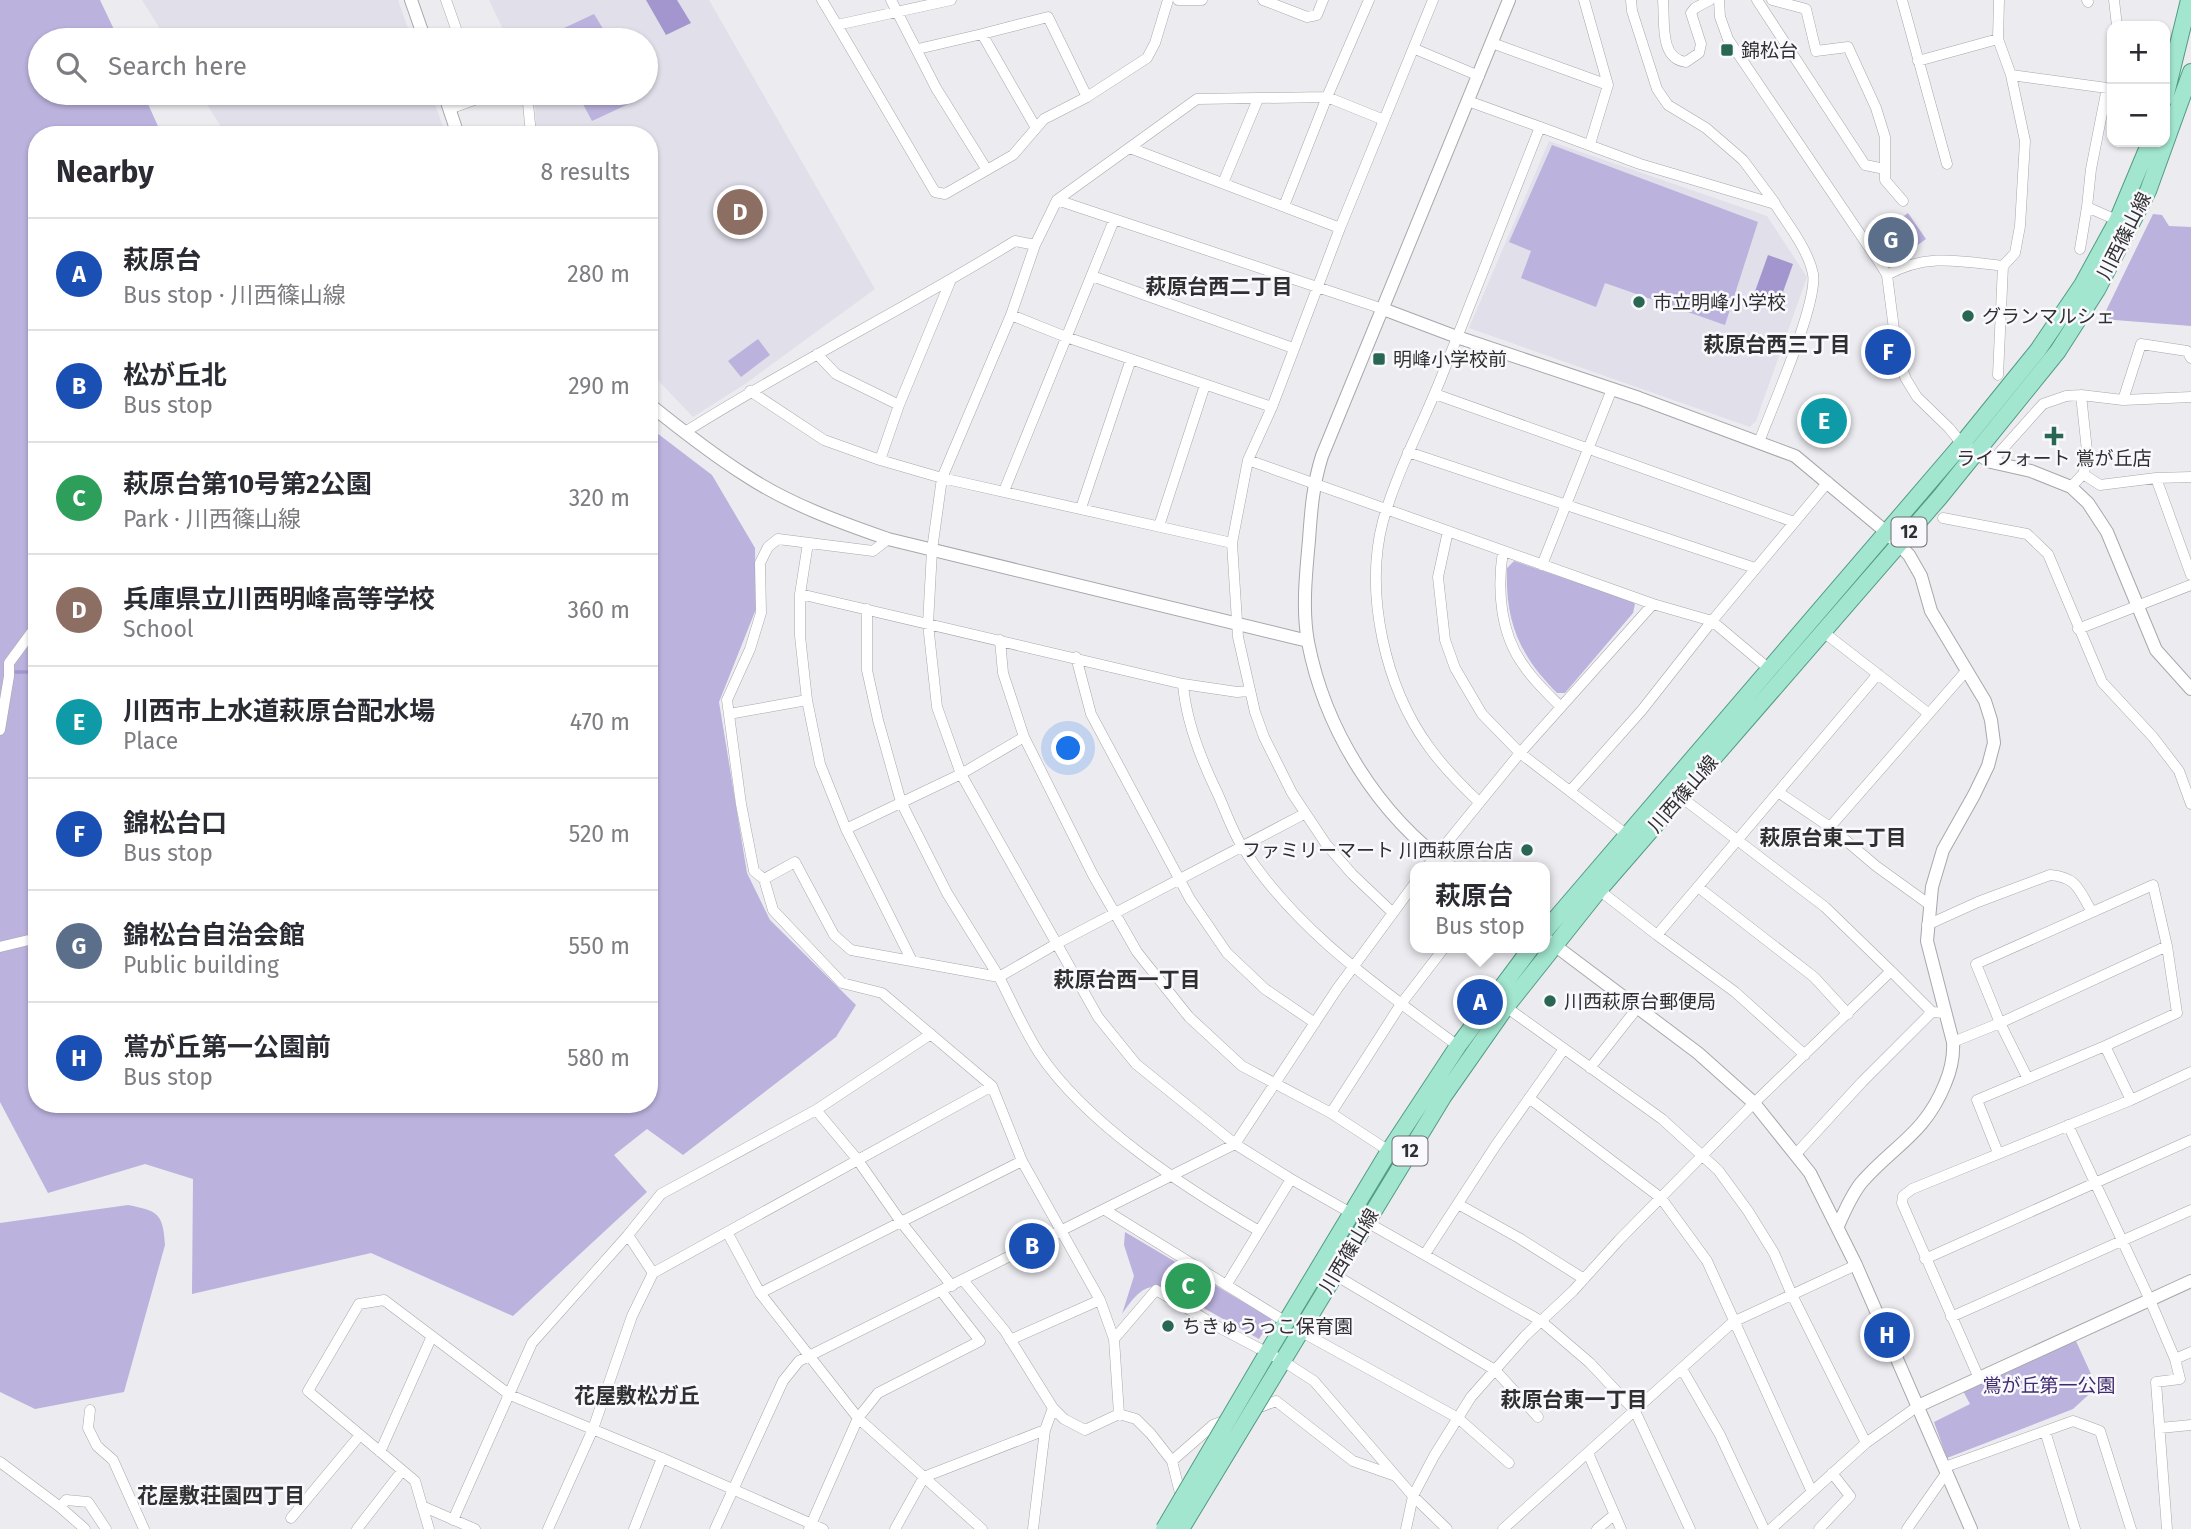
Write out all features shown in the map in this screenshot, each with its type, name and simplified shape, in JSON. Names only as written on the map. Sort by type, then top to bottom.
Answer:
[{"type":"main road","points":[[2168,84],[2189,0]]},
{"type":"main road","name":"川西篠山線","points":[[1550,935],[1627,835],[1962,444],[2038,350],[2148,191],[2191,72]]},
{"type":"main road","name":"川西篠山線","points":[[1550,936],[1599,890],[1681,797],[1976,454],[2058,351],[2096,290],[2124,224],[2148,147]]},
{"type":"main road","name":"川西篠山線","points":[[1164,1529],[1389,1151],[1458,1045],[1527,953]]},
{"type":"main road","name":"川西篠山線","points":[[1181,1529],[1443,1097],[1506,1007],[1539,953]]},
{"type":"street","points":[[411,0],[421,28]]},
{"type":"street","points":[[446,0],[456,28]]},
{"type":"street","points":[[821,0],[935,192],[945,194],[1013,155],[1044,119],[1087,97],[1147,58],[1156,43],[1168,0]]},
{"type":"street","points":[[891,0],[936,88],[987,170]]},
{"type":"street","points":[[837,25],[951,0]]},
{"type":"street","points":[[1178,0],[1202,0]]},
{"type":"street","points":[[1263,0],[1307,18],[1317,15],[1323,0]]},
{"type":"street","points":[[1284,206],[1369,0]]},
{"type":"street","points":[[1393,913],[1352,874],[1304,814],[1264,737],[1250,691],[1236,622],[1232,542],[1248,460],[1272,407],[1340,229],[1433,0]]},
{"type":"street","points":[[1444,862],[1388,810],[1354,763],[1330,711],[1308,641],[1305,583],[1314,483],[1322,456],[1509,0]]},
{"type":"street","points":[[1584,0],[1608,85],[1590,144]]},
{"type":"street","points":[[1631,0],[1632,12],[1657,89],[1668,105],[1706,128],[1743,160],[1775,204],[1805,253],[1814,276],[1808,313],[1759,442]]},
{"type":"street","points":[[1663,0],[1666,42],[1670,54],[1678,61],[1686,62],[1699,53],[1701,44],[1691,13],[1710,0]]},
{"type":"street","points":[[1719,0],[1720,17],[1728,39],[1886,275],[1898,360],[1917,397],[1962,444],[1976,454],[1991,463],[2031,471],[2070,487],[2088,503],[2107,532],[2156,650],[2191,689]]},
{"type":"street","points":[[1757,0],[1865,165],[1885,169]]},
{"type":"street","points":[[1772,0],[1805,9],[1816,51],[1848,47],[1876,108],[1885,137],[1885,180],[1903,201]]},
{"type":"street","points":[[1902,0],[1947,164]]},
{"type":"street","points":[[1998,375],[2003,266],[2015,253],[2023,201],[2022,165],[2025,141],[2011,75],[1998,39],[1999,0]]},
{"type":"street","points":[[2114,0],[2116,21]]},
{"type":"street","points":[[918,49],[1048,17],[1087,97]]},
{"type":"street","points":[[982,34],[1036,128]]},
{"type":"street","points":[[1918,61],[1998,39]]},
{"type":"street","points":[[1492,43],[1608,85]]},
{"type":"street","points":[[1415,49],[1479,76]]},
{"type":"street","points":[[2011,75],[2106,88],[2080,249]]},
{"type":"street","points":[[1384,120],[1327,97],[1197,99],[1057,200],[1035,245],[1011,315],[942,478],[932,550],[928,624],[937,706],[961,774],[1098,1017],[1136,1064],[1235,1144],[1291,1179],[1541,1321],[1590,1363],[1635,1411],[1690,1529]]},
{"type":"street","points":[[1223,184],[1258,99]]},
{"type":"street","points":[[1468,101],[1640,164],[1775,204]]},
{"type":"street","points":[[448,105],[455,126]]},
{"type":"street","points":[[449,109],[460,105]]},
{"type":"street","points":[[528,105],[530,126]]},
{"type":"street","points":[[1479,802],[1451,775],[1428,746],[1406,708],[1385,657],[1375,589],[1382,524],[1387,510],[1540,127]]},
{"type":"street","points":[[1130,148],[1340,229]]},
{"type":"street","points":[[1057,200],[1382,309],[1795,456],[1885,531],[1909,555],[1921,576],[1931,611],[1985,701],[1991,720],[1993,743],[1988,766],[1943,850],[1927,925],[1927,941],[1939,1012],[1953,1042],[1951,1070],[1938,1102],[1922,1126],[1861,1184],[1844,1210],[1838,1226]]},
{"type":"street","points":[[2087,207],[2124,224]]},
{"type":"street","points":[[1004,491],[1114,220]]},
{"type":"street","points":[[685,432],[750,391],[950,281],[1015,241],[1035,245]]},
{"type":"street","points":[[1886,275],[1905,265],[1945,259],[2003,266]]},
{"type":"street","points":[[1092,276],[1293,348]]},
{"type":"street","points":[[880,460],[899,405],[950,281]]},
{"type":"street","points":[[1011,315],[1066,337],[1272,407]]},
{"type":"street","points":[[2123,400],[2141,344],[2187,351],[2191,358]]},
{"type":"street","points":[[817,354],[836,374],[899,405]]},
{"type":"street","points":[[1081,508],[1131,359]]},
{"type":"street","points":[[1159,526],[1205,385]]},
{"type":"street","points":[[1542,565],[1612,389]]},
{"type":"street","points":[[750,391],[824,440],[880,460],[942,478],[1232,542]]},
{"type":"street","points":[[1435,394],[1794,522]]},
{"type":"street","points":[[2070,487],[2083,474],[2088,460],[2081,395]]},
{"type":"street","points":[[1991,463],[2043,404],[2066,396],[2123,400],[2191,397]]},
{"type":"street","points":[[658,411],[746,476],[790,501],[837,522],[888,539],[1308,641]]},
{"type":"street","points":[[1408,452],[1755,568]]},
{"type":"street","points":[[1248,460],[1653,604],[1712,621],[1768,668]]},
{"type":"street","points":[[2083,474],[2100,485],[2191,477]]},
{"type":"street","points":[[2157,478],[2191,575]]},
{"type":"street","points":[[1571,790],[1642,710],[1755,568],[1828,482]]},
{"type":"street","points":[[1942,518],[2027,534],[2048,554],[2102,682],[2153,737],[2179,771],[2191,804]]},
{"type":"street","points":[[1448,531],[1438,577],[1445,640],[1455,668],[1482,713],[1520,753],[1627,835]]},
{"type":"street","points":[[888,539],[873,551],[778,538],[768,547],[760,563],[761,613],[750,649],[727,700],[741,804],[754,871],[764,879],[773,910],[842,983],[882,993],[992,1086],[1022,1161],[1100,1300],[1114,1339],[1119,1415]]},
{"type":"street","points":[[808,543],[800,594],[800,636],[807,699],[820,764],[846,830],[912,961]]},
{"type":"street","points":[[1503,551],[1499,589],[1511,641],[1522,664],[1561,707]]},
{"type":"street","points":[[2078,629],[2191,585]]},
{"type":"street","points":[[800,594],[1183,684],[1237,692],[1250,691]]},
{"type":"street","points":[[1431,862],[1520,753],[1653,604]]},
{"type":"street","points":[[867,609],[867,670],[901,802],[947,893],[999,977],[1039,1053],[1082,1104],[1198,1195],[1259,1231]]},
{"type":"street","points":[[1822,631],[1928,713]]},
{"type":"street","points":[[0,730],[9,663],[28,637]]},
{"type":"street","points":[[1000,640],[1003,673],[1024,737],[1114,914],[1137,952],[1189,1017],[1242,1066],[1331,1113],[1389,1151]]},
{"type":"street","points":[[1076,657],[1091,714],[1190,899],[1227,953],[1265,989],[1314,1023]]},
{"type":"street","points":[[1830,827],[1967,670]]},
{"type":"street","points":[[1657,935],[1878,674]]},
{"type":"street","points":[[1183,684],[1185,709],[1207,770],[1242,847],[1296,914],[1353,968],[1458,1045]]},
{"type":"street","points":[[729,714],[807,699]]},
{"type":"street","points":[[846,830],[961,774],[1024,737]]},
{"type":"street","points":[[1778,792],[1830,827],[1876,866],[1930,905]]},
{"type":"street","points":[[1681,797],[1825,906],[1891,971],[1939,1012]]},
{"type":"street","points":[[764,879],[794,862],[834,935],[851,950],[999,977],[1056,944],[1304,814]]},
{"type":"street","points":[[1927,925],[1978,902],[2050,875],[2061,876],[2079,886],[2092,912]]},
{"type":"street","points":[[1998,1153],[1977,1100],[2177,1013],[2167,946],[2153,886],[1976,964],[2000,1023],[2027,1077]]},
{"type":"street","points":[[1698,887],[1815,977],[1848,1014]]},
{"type":"street","points":[[715,1529],[783,1381],[799,1361],[1235,1144],[1314,1023],[1410,890]]},
{"type":"street","points":[[1599,890],[1735,992],[1805,1055]]},
{"type":"street","points":[[0,947],[28,940]]},
{"type":"street","points":[[1550,940],[1698,1053],[1754,1102],[1810,1173],[1856,1265],[1971,1529]]},
{"type":"street","points":[[1953,1042],[2167,946]]},
{"type":"street","points":[[1331,1113],[1401,1004],[1440,953]]},
{"type":"street","points":[[1406,1529],[1413,1496],[1471,1397],[1754,1102],[1891,971]]},
{"type":"street","points":[[1506,1007],[1662,1119],[1718,1170],[1774,1253],[1792,1295],[1866,1443]]},
{"type":"street","points":[[1590,1068],[1638,1007]]},
{"type":"street","points":[[1795,1155],[1862,1082],[1939,1012]]},
{"type":"street","points":[[453,1520],[532,1343],[628,1236],[661,1194],[816,1110],[931,1034]]},
{"type":"street","points":[[2105,1046],[2131,1100]]},
{"type":"street","points":[[1425,1254],[1564,1049]]},
{"type":"street","points":[[1978,1376],[1902,1203],[1903,1196],[1912,1189],[2131,1100],[2191,1072]]},
{"type":"street","points":[[548,1529],[593,1429],[632,1316],[653,1273],[992,1086]]},
{"type":"street","points":[[1530,1098],[1661,1198],[1707,1261],[1812,1492]]},
{"type":"street","points":[[816,1110],[952,1286]]},
{"type":"street","points":[[2068,1125],[2150,1300],[2175,1359],[2180,1379],[2156,1382],[2167,1529]]},
{"type":"street","points":[[1926,1259],[2191,1140]]},
{"type":"street","points":[[760,1293],[1022,1161]]},
{"type":"street","points":[[1227,1284],[1291,1179]]},
{"type":"street","points":[[1458,1203],[1584,1279]]},
{"type":"street","points":[[1105,1210],[1286,1322]]},
{"type":"street","points":[[1951,1317],[2191,1210]]},
{"type":"street","points":[[727,1231],[760,1293],[858,1418],[976,1527]]},
{"type":"street","points":[[628,1236],[653,1273]]},
{"type":"street","points":[[1503,1529],[1733,1322],[1856,1265]]},
{"type":"street","points":[[1335,1275],[1495,1370],[1538,1417]]},
{"type":"street","points":[[963,1280],[1010,1340],[1052,1408],[1064,1419],[1085,1430],[1119,1415],[1136,1419],[1152,1434],[1172,1461],[1189,1529]]},
{"type":"street","points":[[1771,1529],[1866,1443],[1918,1406],[1978,1376],[2191,1281]]},
{"type":"street","points":[[1114,1339],[1156,1290],[1314,1381],[1395,1476],[1447,1529]]},
{"type":"street","points":[[810,1526],[858,1418],[878,1393],[980,1341],[941,1291]]},
{"type":"street","points":[[429,1529],[415,1481],[309,1391],[359,1304],[384,1300],[510,1395],[733,1489],[810,1526],[823,1529]]},
{"type":"street","points":[[1010,1340],[1100,1300]]},
{"type":"street","points":[[1300,1331],[1458,1418],[1509,1463]]},
{"type":"street","points":[[380,1452],[432,1336]]},
{"type":"street","points":[[2175,1359],[2191,1352]]},
{"type":"street","points":[[1682,1369],[1720,1435],[1763,1529]]},
{"type":"street","points":[[1172,1461],[1213,1425],[1276,1401],[1353,1461],[1395,1476]]},
{"type":"street","points":[[1033,1529],[1045,1430],[1052,1408]]},
{"type":"street","points":[[90,1410],[88,1428],[97,1446],[113,1460],[145,1529]]},
{"type":"street","points":[[1907,1529],[1946,1470],[2073,1421],[2100,1431],[2131,1529]]},
{"type":"street","points":[[2160,1428],[2191,1425]]},
{"type":"street","points":[[895,1529],[924,1477],[1045,1430]]},
{"type":"street","points":[[2045,1431],[2076,1529]]},
{"type":"street","points":[[291,1518],[360,1435]]},
{"type":"street","points":[[1588,1453],[1621,1529]]},
{"type":"street","points":[[634,1529],[662,1458]]},
{"type":"street","points":[[0,1462],[85,1529]]},
{"type":"street","points":[[357,1529],[402,1471]]},
{"type":"street","points":[[1819,1529],[1850,1496],[1832,1473]]},
{"type":"street","points":[[60,1507],[66,1500],[88,1502],[106,1529]]},
{"type":"street","points":[[422,1506],[475,1529]]},
{"type":"street","points":[[1597,1529],[1614,1515]]},
{"type":"shaded area","points":[[142,0],[398,0],[408,28],[160,28]]},
{"type":"shaded area","points":[[489,0],[709,0],[875,289],[745,384],[693,417],[658,380],[658,126],[536,126],[535,105],[658,105],[658,28],[502,28]]},
{"type":"shaded area","points":[[646,0],[677,0],[691,23],[666,35]]},
{"type":"shaded area","points":[[207,105],[435,105],[443,126],[220,126]]},
{"type":"shaded area","name":"市立明峰小学校","points":[[1549,141],[1767,216],[1807,277],[1756,421],[1750,427],[1469,328]]},
{"type":"shaded area","points":[[1768,255],[1793,264],[1778,306],[1753,297]]},
{"type":"green space","points":[[0,0],[100,0],[113,28],[28,28],[28,105],[148,105],[158,126],[28,126],[28,1113],[658,1113],[658,434],[712,475],[755,548],[756,609],[719,702],[747,873],[770,920],[856,1005],[836,1037],[683,1155],[647,1129],[614,1155],[647,1192],[513,1316],[371,1253],[192,1294],[193,1179],[145,1164],[48,1193],[0,1102]]},
{"type":"green space","points":[[594,14],[603,28],[564,28]]},
{"type":"green space","points":[[583,105],[626,105],[592,121]]},
{"type":"green space","points":[[1552,145],[1758,222],[1725,325],[1605,283],[1596,307],[1521,278],[1531,251],[1509,242]]},
{"type":"green space","points":[[1908,213],[1926,239],[1915,247],[1897,221]]},
{"type":"green space","points":[[2153,214],[2162,215],[2169,226],[2191,227],[2191,326],[2102,319]]},
{"type":"green space","points":[[758,339],[770,355],[741,377],[728,361]]},
{"type":"green space","points":[[1514,561],[1635,604],[1633,613],[1565,693],[1557,693],[1544,679],[1517,636],[1507,587],[1507,568]]},
{"type":"green space","points":[[128,1205],[157,1215],[163,1226],[165,1245],[124,1392],[35,1409],[0,1392],[0,1223]]},
{"type":"green space","points":[[1125,1232],[1272,1319],[1259,1339],[1166,1287],[1151,1287],[1140,1292],[1122,1314],[1134,1276],[1124,1245]]},
{"type":"green space","name":"鴬が丘第一公園","points":[[2075,1339],[2097,1387],[2073,1409],[1947,1458],[1934,1422],[1970,1404],[1962,1389]]},
{"type":"waterway","points":[[16,672],[28,672]]},
{"type":"place","name":"錦松台","points":[[1727,50]]},
{"type":"place","name":"兵庫県立川西明峰高等学校","points":[[740,212]]},
{"type":"place","name":"錦松台自治会館","points":[[1891,240]]},
{"type":"place","name":"市立明峰小学校","points":[[1639,302]]},
{"type":"place","name":"グランマルシェ","points":[[1968,316]]},
{"type":"place","name":"錦松台口","points":[[1888,352]]},
{"type":"place","name":"明峰小学校前","points":[[1379,359]]},
{"type":"place","name":"川西市上水道萩原台配水場","points":[[1824,421]]},
{"type":"place","name":"ライフォート 鴬が丘店","points":[[2054,436]]},
{"type":"place","name":"ファミリーマート 川西萩原台店","points":[[1527,850]]},
{"type":"place","name":"川西萩原台郵便局","points":[[1550,1001]]},
{"type":"place","name":"萩原台","points":[[1480,1002]]},
{"type":"place","name":"松が丘北","points":[[1032,1246]]},
{"type":"place","name":"萩原台第10号第2公園","points":[[1188,1286]]},
{"type":"place","name":"ちきゅうっこ保育園","points":[[1168,1326]]},
{"type":"place","name":"鴬が丘第一公園前","points":[[1887,1335]]},
{"type":"district","name":"萩原台西二丁目","points":[[1219,287]]},
{"type":"district","name":"萩原台西三丁目","points":[[1777,345]]},
{"type":"district","name":"萩原台東二丁目","points":[[1833,838]]},
{"type":"district","name":"萩原台西一丁目","points":[[1127,980]]},
{"type":"district","name":"花屋敷松ガ丘","points":[[637,1396]]},
{"type":"district","name":"萩原台東一丁目","points":[[1574,1400]]},
{"type":"district","name":"花屋敷荘園四丁目","points":[[221,1496]]}]
